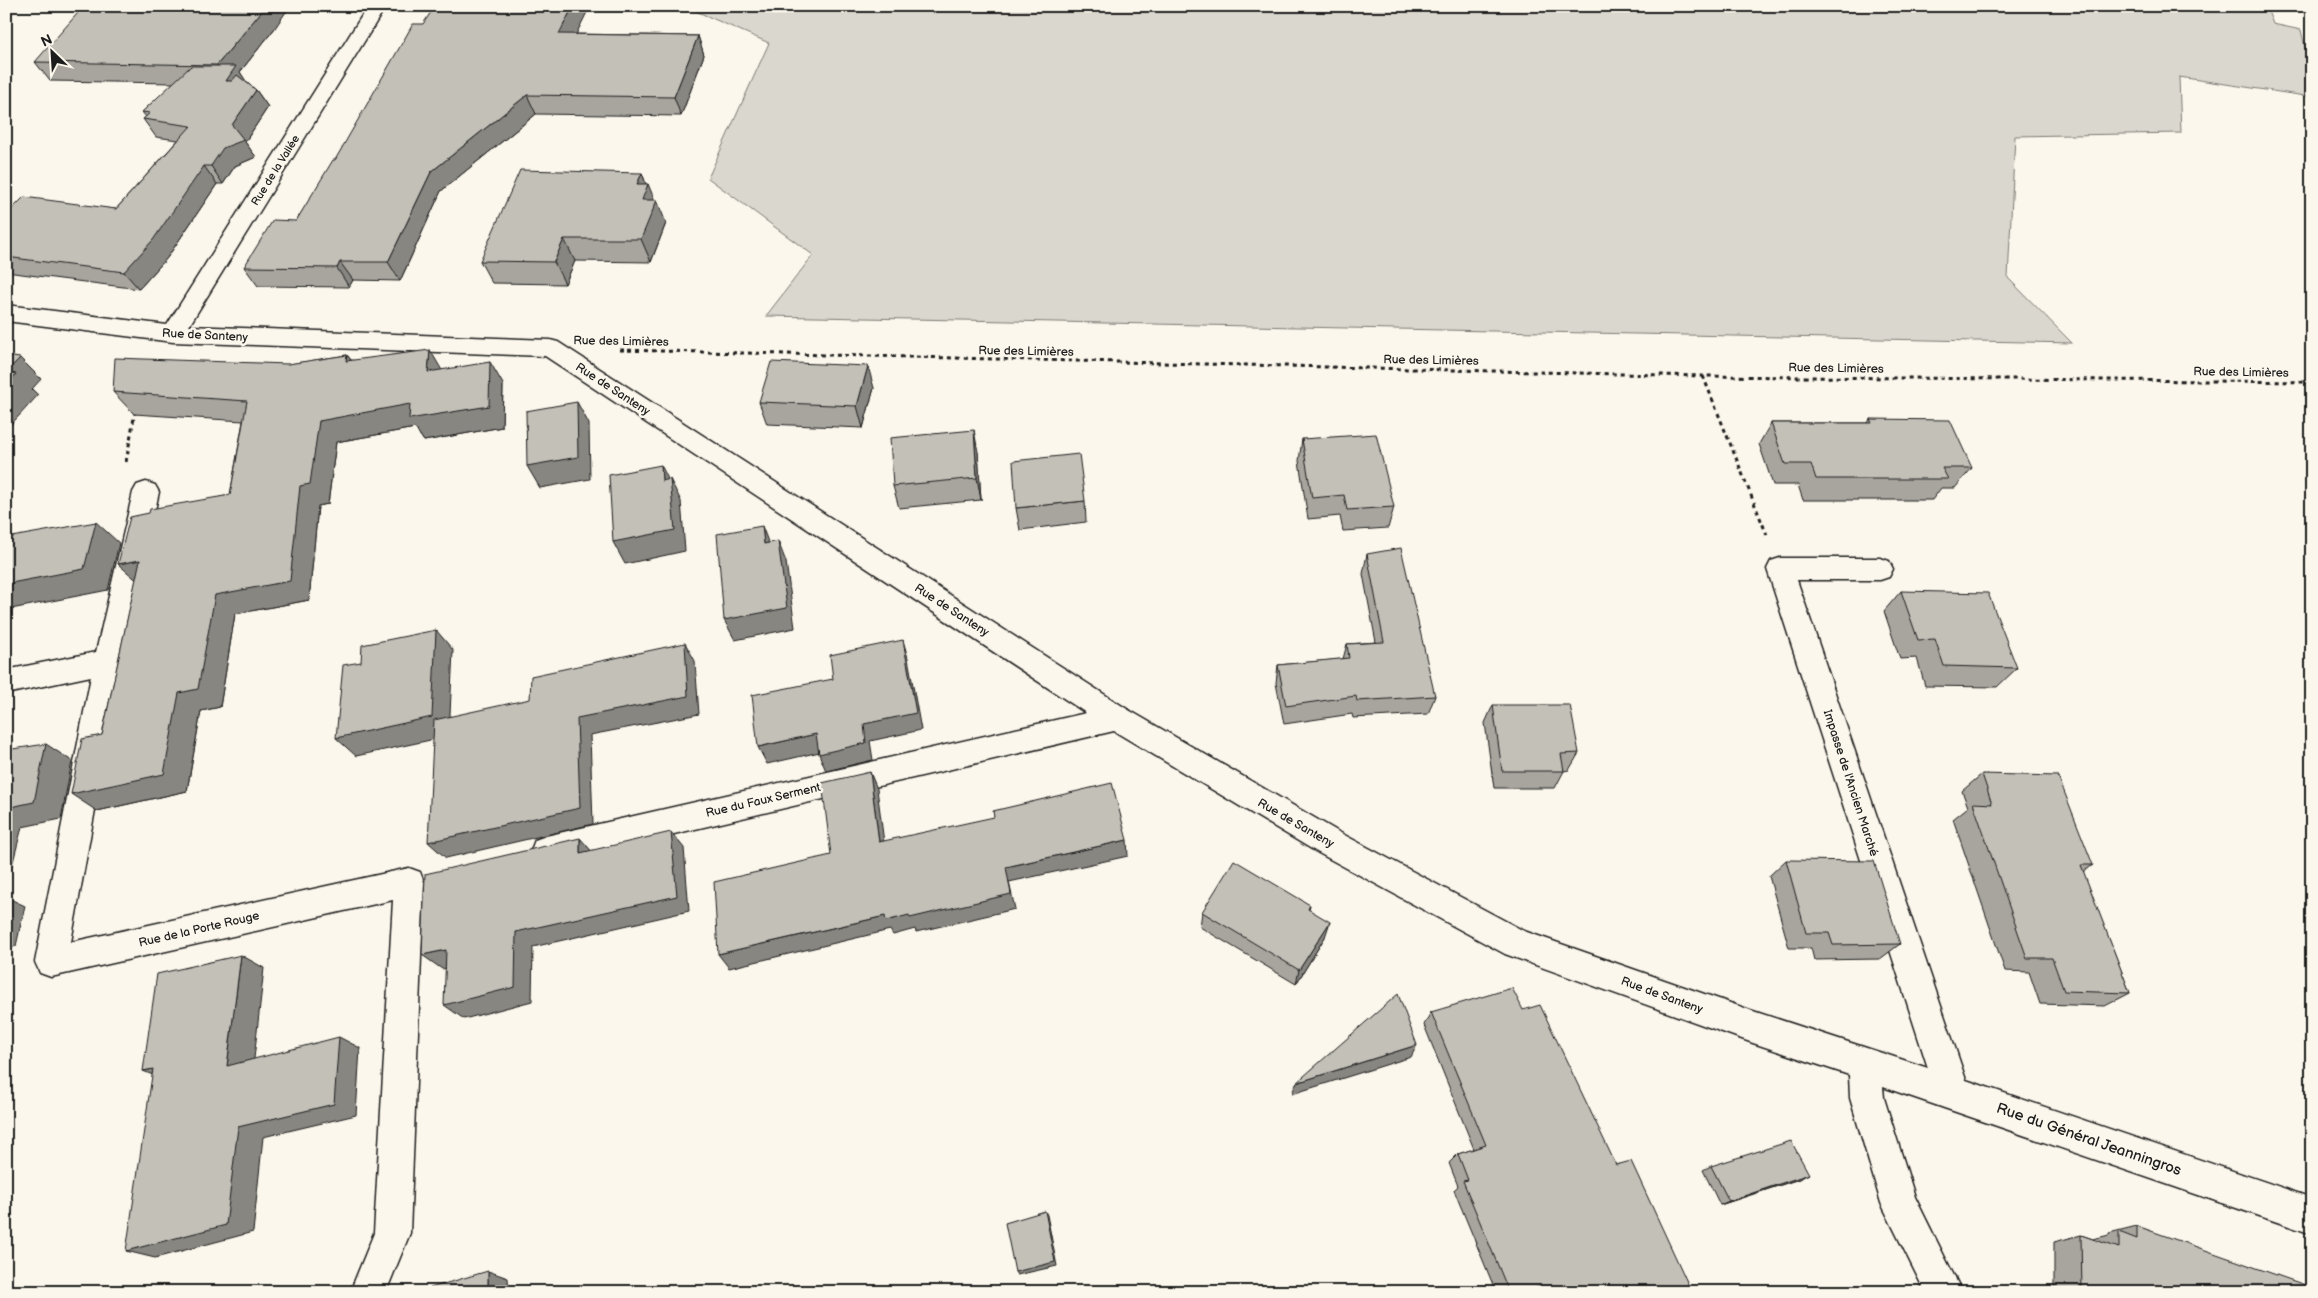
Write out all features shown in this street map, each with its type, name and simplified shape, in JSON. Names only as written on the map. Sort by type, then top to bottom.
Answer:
[{"type":"street","name":"Rue de la Vallée","points":[[173,334],[377,6]]},
{"type":"street","name":"Rue de Santeny","points":[[6,313],[173,334],[550,348],[1117,718],[1326,841],[1516,943],[1865,1065]]},
{"type":"street","name":"Rue de la Porte Rouge","points":[[146,492],[108,661],[51,962],[424,879],[392,1233],[368,1292]]},
{"type":"street","points":[[1780,569],[1880,569]]},
{"type":"street","name":"Impasse de l'Ancien Marché","points":[[1780,569],[1954,1093]]},
{"type":"street","points":[[6,682],[108,661]]},
{"type":"street","name":"Rue du Faux Serment","points":[[516,857],[1117,718]]},
{"type":"street","points":[[1865,1065],[1867,1098],[1899,1203],[1944,1292]]},
{"type":"street","name":"Rue du Général Jeanningros","points":[[1865,1065],[1954,1093],[2312,1216]]},
{"type":"path","name":"Rue des Limières","points":[[620,350],[1703,376],[2312,382]]},
{"type":"path","points":[[1703,376],[1780,569]]},
{"type":"path","points":[[136,407],[122,485],[146,492]]},
{"type":"shaded area","points":[[684,6],[2266,6],[2273,24],[2301,30],[2312,76],[2312,97],[2179,77],[2181,133],[2015,136],[2008,278],[2072,343],[766,316],[813,255],[708,178],[769,43]]},
{"type":"building","points":[[84,6],[266,6],[217,65],[35,62]]},
{"type":"building","points":[[435,6],[573,6],[559,34],[698,36],[674,97],[527,95],[431,172],[388,262],[340,262],[337,268],[244,267],[273,220],[296,221],[333,160],[335,160],[413,24],[423,24]]},
{"type":"building","points":[[191,66],[236,66],[226,81],[232,81],[237,75],[256,90],[232,125],[244,140],[223,148],[211,166],[204,166],[153,240],[124,272],[6,257],[6,215],[24,197],[116,209],[191,126],[143,119],[150,113],[142,112]]},
{"type":"building","points":[[520,170],[642,173],[637,184],[648,184],[642,200],[657,200],[641,239],[564,239],[554,262],[480,261]]},
{"type":"building","points":[[430,350],[428,372],[490,362],[489,406],[409,419],[410,404],[319,421],[310,484],[300,486],[290,581],[215,595],[198,689],[179,693],[164,774],[71,794],[82,739],[102,735],[140,560],[118,564],[130,517],[149,513],[150,509],[230,495],[247,401],[113,392],[115,358],[288,364],[347,355],[346,361]]},
{"type":"building","points":[[6,356],[20,358],[6,372]]},
{"type":"building","points":[[771,362],[868,366],[857,406],[759,402]]},
{"type":"building","points":[[6,372],[16,374],[6,385]]},
{"type":"building","points":[[577,402],[578,457],[527,466],[526,411]]},
{"type":"building","points":[[1870,419],[1950,420],[1972,468],[1942,468],[1948,479],[1816,479],[1811,464],[1785,464],[1771,423],[1872,423]]},
{"type":"building","points":[[974,430],[977,478],[893,486],[890,438]]},
{"type":"building","points":[[1376,434],[1394,507],[1347,510],[1344,495],[1312,498],[1302,439]]},
{"type":"building","points":[[1079,454],[1085,501],[1016,508],[1013,461]]},
{"type":"building","points":[[661,465],[662,481],[670,479],[675,530],[613,542],[609,475]]},
{"type":"building","points":[[96,522],[84,569],[6,584],[6,538]]},
{"type":"building","points":[[762,526],[764,544],[778,541],[787,608],[724,620],[717,534]]},
{"type":"building","points":[[1401,548],[1435,696],[1357,701],[1356,696],[1286,706],[1278,665],[1349,658],[1347,644],[1384,642],[1367,554]]},
{"type":"building","points":[[1901,591],[1988,593],[2017,668],[1944,666],[1935,639],[1918,640]]},
{"type":"building","points":[[436,630],[432,717],[336,738],[343,665],[361,662],[362,645]]},
{"type":"building","points":[[903,640],[916,713],[864,724],[866,743],[819,754],[816,734],[758,747],[752,695],[833,679],[830,655]]},
{"type":"building","points":[[685,643],[688,696],[577,718],[580,808],[428,842],[434,720],[530,699],[531,676]]},
{"type":"building","points":[[1493,705],[1570,705],[1579,753],[1561,754],[1564,771],[1502,771]]},
{"type":"building","points":[[46,744],[34,802],[6,808],[6,750]]},
{"type":"building","points":[[870,772],[879,842],[994,817],[993,811],[1112,783],[1127,840],[1006,867],[1011,894],[910,918],[909,915],[886,921],[885,916],[718,954],[714,882],[831,855],[822,783]]},
{"type":"building","points":[[1982,774],[2058,776],[2093,865],[2081,865],[2130,993],[2064,991],[2052,958],[2027,958],[1973,803],[1992,804]]},
{"type":"building","points":[[671,832],[677,896],[516,932],[515,987],[444,1005],[446,950],[422,955],[425,874],[580,838],[580,853]]},
{"type":"building","points":[[1234,860],[1310,905],[1308,909],[1330,922],[1299,970],[1202,912]]},
{"type":"building","points":[[1786,860],[1874,861],[1900,944],[1833,945],[1829,933],[1806,933]]},
{"type":"building","points":[[241,955],[227,1066],[339,1037],[334,1104],[238,1127],[226,1225],[126,1251],[153,1069],[143,1071],[157,974]]},
{"type":"building","points":[[1512,988],[1523,1010],[1540,1005],[1616,1165],[1631,1161],[1688,1284],[1689,1292],[1543,1292],[1541,1286],[1524,1292],[1509,1292],[1463,1181],[1468,1180],[1458,1154],[1486,1145],[1431,1012]]},
{"type":"building","points":[[1398,994],[1417,1045],[1296,1083]]},
{"type":"building","points":[[1791,1141],[1809,1174],[1729,1201],[1711,1166]]},
{"type":"building","points":[[1045,1211],[1055,1262],[1015,1272],[1005,1223]]},
{"type":"building","points":[[2137,1226],[2305,1285],[2306,1292],[2082,1292],[2081,1235],[2119,1248],[2119,1232],[2137,1239]]},
{"type":"building","points":[[488,1271],[488,1292],[430,1292],[430,1288]]}]
